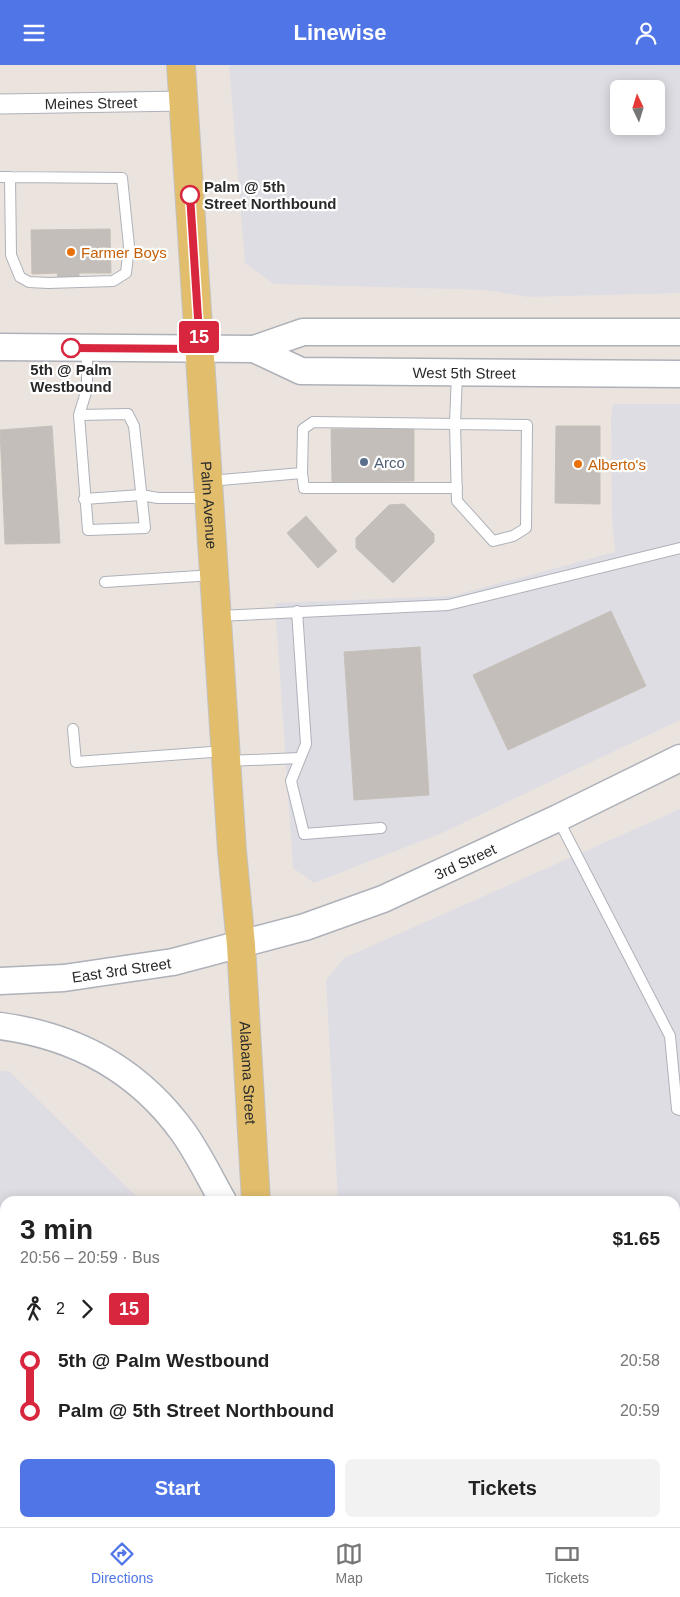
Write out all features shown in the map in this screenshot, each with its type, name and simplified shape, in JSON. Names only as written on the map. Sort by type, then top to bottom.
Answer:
[{"type":"main road","name":"Palm Avenue","points":[[181,65],[232,851],[241,945]]},
{"type":"main road","name":"West 5th Street","points":[[0,347],[254,349],[303,331],[680,332]]},
{"type":"main road","name":"West 5th Street","points":[[254,349],[301,371],[680,374]]},
{"type":"main road","name":"3rd Street","points":[[241,945],[305,927],[383,899],[558,818],[680,758]]},
{"type":"main road","name":"East 3rd Street","points":[[0,981],[64,978],[174,961],[241,945]]},
{"type":"main road","name":"Alabama Street","points":[[241,945],[256,1196]]},
{"type":"main road","points":[[0,1026],[62,1040],[100,1057],[141,1086],[166,1111],[183,1133],[220,1196]]},
{"type":"street","name":"Meines Street","points":[[0,104],[184,101]]},
{"type":"lane","points":[[5,177],[122,178],[129,246],[126,273],[113,281],[48,283],[29,281],[20,277],[10,255],[5,177]]},
{"type":"lane","points":[[79,415],[128,414],[134,426],[145,528],[88,530],[84,499],[79,415],[87,389],[87,348]]},
{"type":"lane","points":[[456,488],[304,489],[302,473],[303,429],[313,422],[455,424],[527,425],[526,528],[513,536],[492,541],[457,501],[455,424],[457,372]]},
{"type":"lane","points":[[84,499],[142,495],[158,498],[302,473]]},
{"type":"lane","points":[[217,616],[448,605],[680,548]]},
{"type":"lane","points":[[105,582],[214,575]]},
{"type":"lane","points":[[297,611],[306,744],[291,781],[304,834],[381,828]]},
{"type":"lane","points":[[73,729],[76,762],[226,756],[300,758]]},
{"type":"lane","points":[[558,818],[670,1036],[677,1109],[680,1110]]},
{"type":"shaded area","points":[[229,65],[680,65],[680,293],[528,297],[487,290],[274,284],[245,263]]},
{"type":"shaded area","points":[[613,404],[680,404],[680,720],[442,833],[314,883],[293,868],[275,603],[452,596],[615,552],[612,517],[611,418]]},
{"type":"shaded area","points":[[680,809],[680,1196],[338,1196],[326,980],[344,958]]},
{"type":"shaded area","points":[[0,1071],[9,1071],[136,1196],[0,1196]]},
{"type":"building","name":"Farmer Boys","points":[[110,229],[111,273],[79,273],[79,278],[58,278],[57,273],[32,274],[31,230]]},
{"type":"building","points":[[52,426],[60,543],[5,544],[0,430]]},
{"type":"building","name":"Alberto's","points":[[556,426],[600,426],[600,504],[555,503]]},
{"type":"building","points":[[331,429],[414,429],[414,481],[332,482]]},
{"type":"building","points":[[404,504],[434,534],[434,542],[393,583],[356,548],[356,538],[389,505]]},
{"type":"building","points":[[306,516],[337,551],[318,568],[287,533]]},
{"type":"building","points":[[611,611],[646,686],[508,750],[473,675]]},
{"type":"building","points":[[420,647],[429,795],[354,800],[344,652]]},
{"type":"bus line","name":"15","points":[[71,348],[200,349],[190,195]]},
{"type":"place","name":"Palm @ 5th Street Northbound","points":[[190,195]]},
{"type":"place","name":"Farmer Boys","points":[[71,252]]},
{"type":"place","name":"5th @ Palm Westbound","points":[[71,348]]},
{"type":"place","name":"Arco","points":[[364,462]]},
{"type":"place","name":"Alberto's","points":[[578,464]]}]
